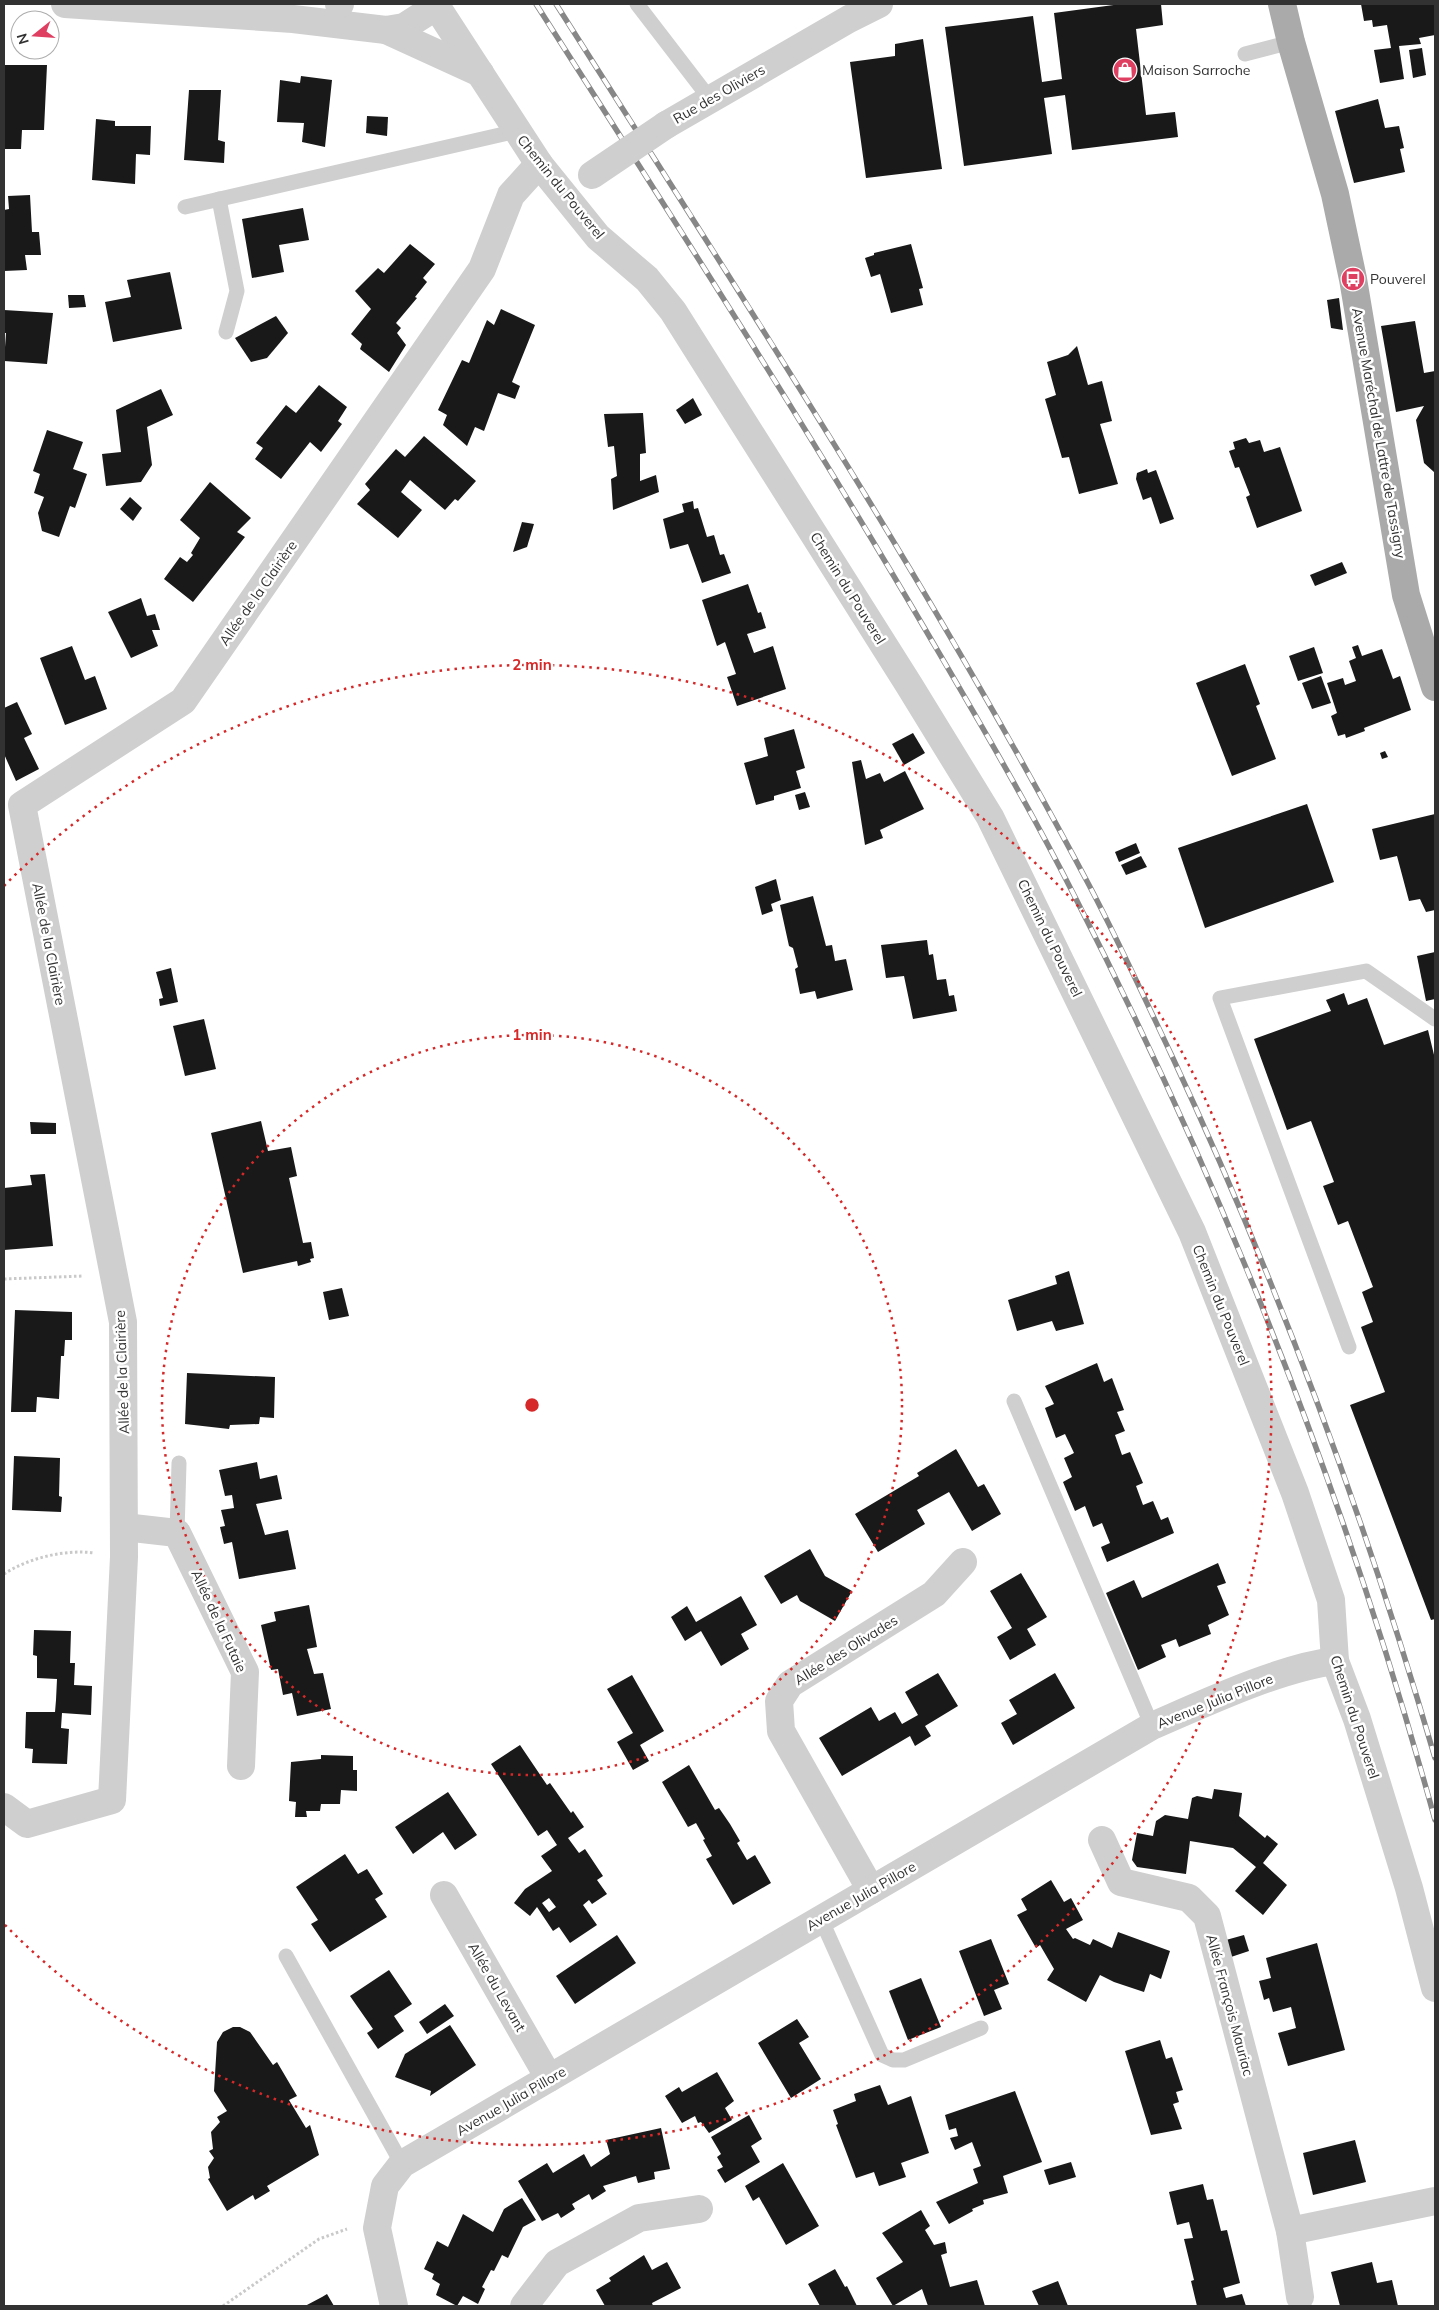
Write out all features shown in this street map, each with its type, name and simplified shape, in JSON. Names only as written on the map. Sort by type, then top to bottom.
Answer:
[{"type":"main road","name":"Avenue Maréchal de Lattre de Tassigny","points":[[1282,4],[1290,42],[1335,194],[1353,279],[1406,595],[1435,687]]},
{"type":"street","points":[[65,4],[293,19],[386,30],[404,27],[436,5]]},
{"type":"street","points":[[293,19],[318,13],[339,4]]},
{"type":"street","name":"Rue des Oliviers","points":[[564,193],[666,125],[848,18],[879,4]]},
{"type":"street","name":"Chemin du Pouverel","points":[[436,5],[539,164],[598,237],[647,278],[673,311],[990,817],[1192,1232],[1295,1493],[1331,1600],[1334,1661],[1357,1719],[1403,1870],[1435,1988]]},
{"type":"street","points":[[386,30],[480,73]]},
{"type":"street","name":"Allée de la Clairière","points":[[4,1807],[28,1824],[112,1800],[124,1557],[123,1322],[22,805],[183,701],[482,269],[511,195],[539,164]]},
{"type":"street","points":[[124,1527],[178,1533]]},
{"type":"street","name":"Allée de la Futaie","points":[[178,1533],[245,1672],[241,1766]]},
{"type":"street","name":"Allée des Olivades","points":[[871,1890],[781,1731],[779,1701],[790,1684],[934,1594],[963,1562]]},
{"type":"street","name":"Avenue Julia Pillore","points":[[402,2164],[1152,1726],[1266,1680],[1319,1663],[1334,1661]]},
{"type":"street","name":"Allée François Mauriac","points":[[1102,1840],[1121,1882],[1189,1898],[1207,1916],[1290,2231],[1300,2297]]},
{"type":"street","name":"Allée du Levant","points":[[444,1895],[549,2078]]},
{"type":"street","points":[[394,2306],[376,2228],[385,2186],[402,2164]]},
{"type":"street","points":[[1290,2231],[1435,2201]]},
{"type":"street","points":[[524,2306],[557,2263],[639,2218],[699,2210]]},
{"type":"lane","points":[[637,4],[710,99]]},
{"type":"lane","points":[[1244,54],[1290,42]]},
{"type":"lane","points":[[185,206],[517,131]]},
{"type":"lane","points":[[219,199],[237,291],[226,332]]},
{"type":"lane","points":[[1349,1347],[1220,998],[1366,971],[1435,1018]]},
{"type":"lane","points":[[1014,1401],[1152,1726]]},
{"type":"lane","points":[[178,1533],[179,1463]]},
{"type":"lane","points":[[821,1919],[882,2055],[893,2060],[904,2060],[981,2028]]},
{"type":"lane","points":[[286,1956],[402,2164]]},
{"type":"path","points":[[4,1279],[114,1275]]},
{"type":"path","points":[[4,1574],[42,1558],[79,1551],[124,1557]]},
{"type":"path","points":[[224,2306],[319,2239],[378,2217]]},
{"type":"building","points":[[1121,4],[1161,4],[1163,25],[1136,29],[1146,115],[1175,112],[1178,137],[1072,150],[1065,95],[1044,98],[1052,154],[964,166],[945,27],[1033,16],[1042,82],[1062,79],[1054,13]]},
{"type":"building","points":[[1361,4],[1435,4],[1435,35],[1419,38],[1421,44],[1399,46],[1404,79],[1380,83],[1374,50],[1391,48],[1387,25],[1373,27],[1372,20],[1364,21]]},
{"type":"building","points":[[923,39],[942,169],[866,178],[850,62],[895,56],[895,44]]},
{"type":"building","points":[[1422,48],[1426,75],[1413,78],[1409,50]]},
{"type":"building","points":[[4,65],[47,65],[44,130],[22,130],[21,149],[4,149]]},
{"type":"building","points":[[301,76],[332,80],[325,147],[302,142],[304,123],[277,122],[280,80],[300,83]]},
{"type":"building","points":[[189,90],[221,90],[218,140],[225,142],[224,163],[184,160]]},
{"type":"building","points":[[1378,99],[1385,128],[1399,126],[1404,148],[1400,149],[1405,172],[1354,183],[1335,111]]},
{"type":"building","points":[[367,116],[388,117],[387,136],[366,133]]},
{"type":"building","points":[[96,119],[115,121],[115,126],[151,126],[150,155],[136,154],[135,184],[92,180]]},
{"type":"building","points":[[30,195],[32,232],[39,232],[41,255],[25,255],[27,270],[4,271],[4,210],[9,209],[8,196]]},
{"type":"building","points":[[303,208],[309,240],[279,245],[284,272],[252,278],[242,219]]},
{"type":"building","points":[[410,244],[435,264],[423,278],[427,282],[415,297],[417,298],[396,323],[401,328],[397,333],[406,345],[389,372],[360,349],[362,344],[351,334],[371,309],[355,291],[378,268],[384,273]]},
{"type":"building","points":[[911,244],[923,288],[919,289],[923,305],[891,313],[880,274],[871,277],[865,258],[874,255],[874,253]]},
{"type":"building","points":[[170,272],[182,329],[113,342],[105,302],[131,297],[127,280]]},
{"type":"building","points":[[68,295],[84,295],[86,307],[69,308]]},
{"type":"building","points":[[1339,298],[1343,330],[1331,328],[1327,300]]},
{"type":"building","points":[[501,309],[535,325],[512,382],[520,386],[515,399],[498,393],[484,431],[475,427],[467,446],[443,425],[447,415],[438,410],[462,360],[469,363],[487,320],[494,325]]},
{"type":"building","points":[[4,310],[53,313],[47,364],[4,361],[6,333],[4,333]]},
{"type":"building","points":[[276,316],[288,333],[267,358],[251,362],[235,338]]},
{"type":"building","points":[[1415,321],[1424,373],[1435,371],[1434,472],[1424,463],[1416,420],[1424,406],[1396,412],[1381,326]]},
{"type":"building","points":[[1077,346],[1088,385],[1102,381],[1112,421],[1100,424],[1118,484],[1079,494],[1069,457],[1062,458],[1045,399],[1056,395],[1047,362],[1068,355]]},
{"type":"building","points":[[319,385],[347,407],[338,421],[342,424],[321,452],[310,442],[281,479],[255,459],[263,448],[256,443],[286,405],[296,413]]},
{"type":"building","points":[[161,389],[173,415],[147,427],[152,465],[141,482],[106,486],[102,454],[121,452],[116,410]]},
{"type":"building","points":[[693,398],[702,415],[685,424],[676,410]]},
{"type":"building","points":[[643,413],[646,453],[640,454],[640,481],[656,475],[659,492],[613,510],[611,479],[617,476],[614,446],[608,447],[604,414]]},
{"type":"building","points":[[47,430],[83,442],[73,469],[87,474],[75,508],[70,506],[59,537],[42,531],[38,513],[44,497],[34,493],[40,474],[33,471]]},
{"type":"building","points":[[424,436],[476,481],[458,501],[455,499],[445,510],[410,480],[401,492],[422,510],[398,538],[357,504],[370,490],[365,484],[396,449],[405,457]]},
{"type":"building","points":[[1246,438],[1249,443],[1260,440],[1264,452],[1280,447],[1302,511],[1257,528],[1246,497],[1250,495],[1239,467],[1235,468],[1229,451],[1235,449],[1233,442]]},
{"type":"building","points":[[1147,469],[1148,473],[1156,470],[1174,519],[1160,524],[1151,497],[1143,500],[1136,479],[1137,473]]},
{"type":"building","points":[[210,482],[251,518],[237,532],[245,537],[193,602],[164,579],[180,557],[187,562],[193,555],[191,553],[200,538],[180,520]]},
{"type":"building","points":[[130,497],[142,508],[133,521],[120,509]]},
{"type":"building","points":[[693,501],[694,509],[698,508],[707,537],[714,535],[720,555],[724,554],[731,573],[702,583],[688,544],[670,549],[663,519],[684,512],[682,504]]},
{"type":"building","points":[[522,522],[534,524],[527,547],[513,552]]},
{"type":"building","points":[[1342,562],[1347,573],[1315,586],[1310,575]]},
{"type":"building","points":[[748,584],[758,613],[761,612],[766,628],[747,634],[754,653],[773,646],[786,689],[737,706],[727,677],[736,674],[725,642],[717,646],[702,600]]},
{"type":"building","points":[[141,598],[147,616],[155,614],[160,630],[152,630],[158,646],[131,658],[108,612]]},
{"type":"building","points":[[1358,645],[1362,656],[1382,649],[1393,679],[1400,676],[1411,710],[1364,728],[1365,731],[1346,738],[1345,734],[1338,736],[1331,716],[1337,713],[1327,683],[1343,678],[1345,685],[1356,681],[1349,661],[1356,658],[1352,647]]},
{"type":"building","points":[[72,646],[85,680],[95,676],[107,709],[65,725],[40,658]]},
{"type":"building","points":[[1314,647],[1323,673],[1298,681],[1289,656]]},
{"type":"building","points":[[1245,664],[1260,704],[1256,706],[1276,759],[1232,776],[1196,683]]},
{"type":"building","points":[[1321,676],[1331,703],[1312,709],[1302,683]]},
{"type":"building","points":[[17,702],[32,734],[24,738],[39,769],[16,781],[4,754],[4,708]]},
{"type":"building","points":[[794,729],[805,768],[796,771],[801,788],[774,796],[774,800],[756,805],[744,763],[768,756],[764,738]]},
{"type":"building","points":[[913,733],[925,753],[904,765],[892,744]]},
{"type":"building","points":[[1385,751],[1388,757],[1382,759],[1380,753]]},
{"type":"building","points":[[861,760],[866,779],[880,773],[884,782],[905,771],[924,809],[880,830],[883,838],[865,845],[852,762]]},
{"type":"building","points":[[805,792],[810,807],[799,810],[795,795]]},
{"type":"building","points":[[1307,804],[1334,882],[1205,928],[1178,848]]},
{"type":"building","points":[[1435,814],[1435,910],[1426,912],[1420,899],[1409,901],[1397,856],[1380,860],[1372,829]]},
{"type":"building","points":[[1136,843],[1140,853],[1119,862],[1115,852]]},
{"type":"building","points":[[1141,856],[1147,867],[1126,875],[1121,865]]},
{"type":"building","points":[[776,879],[781,900],[771,904],[773,911],[762,915],[755,887]]},
{"type":"building","points":[[813,896],[826,946],[832,945],[835,961],[846,959],[853,990],[817,999],[815,991],[800,994],[795,969],[798,967],[793,948],[789,946],[780,905]]},
{"type":"building","points":[[927,940],[929,955],[933,954],[937,980],[946,979],[949,996],[954,995],[957,1011],[913,1019],[904,976],[886,978],[881,945]]},
{"type":"building","points":[[1435,952],[1435,999],[1426,1001],[1417,956]]},
{"type":"building","points":[[171,968],[178,1002],[160,1006],[159,999],[163,998],[156,972]]},
{"type":"building","points":[[1344,993],[1348,1005],[1367,998],[1384,1045],[1428,1030],[1435,1059],[1435,1619],[1431,1620],[1350,1405],[1385,1392],[1361,1327],[1373,1322],[1362,1292],[1373,1287],[1348,1221],[1338,1225],[1323,1186],[1334,1182],[1311,1121],[1287,1130],[1254,1039],[1331,1011],[1326,1000]]},
{"type":"building","points":[[204,1019],[216,1069],[185,1076],[173,1026]]},
{"type":"building","points":[[261,1121],[268,1151],[291,1147],[297,1176],[289,1178],[303,1243],[311,1242],[314,1258],[310,1259],[311,1262],[298,1266],[297,1261],[243,1273],[211,1133]]},
{"type":"building","points":[[30,1122],[56,1123],[56,1134],[31,1134]]},
{"type":"building","points":[[45,1174],[53,1246],[4,1250],[4,1188],[32,1185],[30,1175]]},
{"type":"building","points":[[1069,1271],[1084,1324],[1056,1331],[1052,1321],[1017,1331],[1008,1300],[1057,1284],[1055,1276]]},
{"type":"building","points":[[342,1288],[349,1316],[329,1320],[323,1292]]},
{"type":"building","points":[[15,1310],[72,1312],[72,1340],[65,1340],[64,1356],[61,1356],[59,1399],[37,1397],[36,1412],[11,1412]]},
{"type":"building","points":[[1097,1363],[1104,1382],[1112,1378],[1124,1410],[1117,1412],[1125,1431],[1115,1435],[1122,1455],[1130,1452],[1143,1483],[1136,1486],[1143,1505],[1153,1501],[1161,1520],[1168,1517],[1174,1533],[1107,1562],[1101,1547],[1110,1543],[1102,1523],[1093,1527],[1085,1506],[1075,1511],[1063,1482],[1072,1477],[1064,1458],[1074,1453],[1065,1434],[1056,1438],[1045,1408],[1054,1404],[1045,1386]]},
{"type":"building","points":[[187,1373],[275,1377],[274,1418],[260,1417],[259,1424],[230,1425],[229,1429],[185,1424]]},
{"type":"building","points":[[956,1449],[978,1487],[984,1484],[1001,1514],[972,1531],[949,1492],[917,1510],[925,1524],[878,1552],[855,1514],[919,1476],[917,1473]]},
{"type":"building","points":[[14,1456],[60,1458],[59,1496],[62,1497],[61,1512],[12,1510]]},
{"type":"building","points":[[257,1462],[260,1479],[277,1475],[282,1499],[256,1504],[265,1535],[288,1530],[296,1569],[239,1579],[232,1542],[224,1544],[220,1527],[225,1526],[221,1510],[234,1508],[232,1495],[225,1496],[219,1470]]},
{"type":"building","points":[[810,1549],[825,1576],[852,1591],[835,1621],[800,1601],[797,1595],[781,1604],[764,1576]]},
{"type":"building","points":[[1218,1563],[1226,1583],[1217,1586],[1229,1615],[1208,1625],[1211,1634],[1179,1647],[1176,1639],[1161,1645],[1166,1657],[1138,1670],[1106,1593],[1134,1580],[1142,1598]]},
{"type":"building","points":[[1021,1573],[1047,1617],[1027,1629],[1036,1645],[1010,1660],[997,1637],[1012,1628],[990,1591]]},
{"type":"building","points":[[741,1596],[757,1625],[741,1634],[749,1649],[721,1666],[701,1631],[685,1641],[671,1617],[687,1606],[696,1622]]},
{"type":"building","points":[[309,1605],[317,1647],[307,1649],[314,1674],[323,1673],[331,1709],[297,1716],[292,1693],[283,1695],[278,1669],[271,1670],[261,1625],[276,1621],[274,1612]]},
{"type":"building","points":[[34,1630],[71,1631],[70,1663],[75,1663],[74,1685],[92,1686],[91,1715],[62,1713],[61,1728],[69,1729],[67,1764],[32,1763],[33,1749],[25,1748],[26,1712],[55,1712],[56,1700],[57,1679],[37,1678],[37,1656],[33,1655]]},
{"type":"building","points":[[938,1673],[958,1706],[925,1726],[931,1736],[915,1746],[910,1736],[842,1776],[819,1738],[871,1707],[879,1721],[895,1712],[902,1724],[918,1715],[905,1692]]},
{"type":"building","points":[[1055,1673],[1075,1708],[1013,1745],[1001,1723],[1017,1714],[1009,1700]]},
{"type":"building","points":[[632,1675],[664,1731],[640,1745],[649,1761],[633,1770],[617,1742],[633,1733],[607,1689]]},
{"type":"building","points":[[520,1745],[547,1785],[550,1783],[571,1813],[573,1811],[584,1827],[568,1838],[579,1853],[585,1849],[603,1876],[597,1880],[607,1894],[592,1904],[589,1900],[583,1905],[597,1925],[570,1943],[559,1927],[553,1931],[537,1907],[530,1916],[514,1903],[525,1889],[552,1871],[541,1856],[557,1845],[547,1830],[538,1836],[491,1764]],"holes":[[[549,1898],[556,1907],[549,1912],[542,1903]]]},
{"type":"building","points":[[321,1755],[353,1756],[353,1770],[357,1770],[357,1791],[341,1790],[340,1804],[321,1804],[320,1811],[306,1811],[307,1817],[295,1817],[296,1802],[289,1801],[291,1762],[321,1759]]},
{"type":"building","points":[[689,1765],[715,1810],[719,1808],[730,1824],[740,1841],[737,1843],[747,1860],[755,1855],[771,1883],[733,1905],[706,1859],[712,1856],[696,1823],[688,1827],[662,1782]]},
{"type":"building","points":[[1214,1789],[1242,1793],[1239,1816],[1265,1838],[1267,1835],[1278,1844],[1263,1863],[1287,1885],[1263,1915],[1235,1891],[1256,1867],[1233,1848],[1190,1841],[1186,1874],[1137,1867],[1132,1860],[1137,1833],[1153,1836],[1156,1821],[1165,1815],[1188,1819],[1192,1798],[1197,1796],[1212,1799]]},
{"type":"building","points":[[448,1792],[477,1835],[455,1850],[443,1832],[413,1854],[395,1827]]},
{"type":"building","points":[[345,1854],[358,1874],[367,1869],[383,1894],[375,1899],[387,1917],[330,1952],[311,1924],[318,1920],[296,1887]]},
{"type":"building","points":[[1051,1880],[1064,1902],[1071,1898],[1083,1920],[1066,1929],[1073,1939],[1075,1938],[1090,1945],[1093,1939],[1112,1948],[1118,1932],[1170,1951],[1161,1979],[1150,1974],[1144,1992],[1100,1975],[1086,2002],[1047,1980],[1054,1969],[1040,1945],[1036,1948],[1017,1915],[1027,1910],[1021,1899]]},
{"type":"building","points":[[617,1935],[636,1963],[575,2004],[556,1976]]},
{"type":"building","points":[[1244,1935],[1249,1951],[1231,1957],[1226,1940]]},
{"type":"building","points":[[991,1939],[1009,1984],[994,1990],[1002,2009],[984,2016],[959,1951]]},
{"type":"building","points":[[1317,1943],[1345,2050],[1288,2066],[1278,2033],[1296,2028],[1291,2007],[1273,2012],[1269,1998],[1264,2000],[1259,1981],[1271,1978],[1266,1958]]},
{"type":"building","points":[[389,1970],[412,2004],[394,2016],[404,2031],[378,2049],[367,2033],[373,2029],[350,1996]]},
{"type":"building","points":[[921,1978],[941,2027],[908,2040],[889,1991]]},
{"type":"building","points":[[445,2004],[454,2016],[427,2034],[419,2022]]},
{"type":"building","points":[[797,2019],[809,2037],[799,2043],[821,2079],[791,2098],[758,2043]]},
{"type":"building","points":[[450,2025],[476,2065],[430,2096],[431,2091],[395,2077],[405,2054]]},
{"type":"building","points":[[233,2027],[240,2027],[250,2032],[273,2065],[277,2062],[297,2096],[289,2100],[306,2128],[310,2125],[319,2155],[267,2186],[270,2191],[255,2200],[253,2195],[227,2211],[208,2179],[210,2178],[208,2167],[214,2158],[209,2151],[213,2149],[211,2132],[220,2122],[217,2117],[227,2111],[214,2091],[217,2042],[223,2032]]},
{"type":"building","points":[[1160,2040],[1166,2059],[1172,2057],[1183,2090],[1176,2092],[1179,2102],[1173,2104],[1182,2129],[1151,2135],[1125,2051]]},
{"type":"building","points":[[717,2072],[734,2101],[725,2108],[732,2120],[709,2133],[701,2122],[698,2123],[695,2116],[682,2123],[665,2096],[679,2087],[682,2092]]},
{"type":"building","points":[[880,2085],[888,2105],[911,2096],[929,2153],[901,2163],[906,2177],[879,2186],[874,2172],[856,2178],[836,2125],[838,2124],[833,2110],[856,2101],[854,2094]]},
{"type":"building","points":[[1015,2091],[1042,2162],[1003,2176],[1008,2193],[983,2200],[984,2204],[972,2209],[973,2211],[949,2224],[936,2202],[978,2183],[973,2169],[981,2166],[972,2142],[955,2150],[950,2138],[958,2136],[956,2128],[949,2130],[945,2115]]},
{"type":"building","points":[[749,2115],[762,2139],[751,2146],[760,2162],[725,2183],[717,2170],[723,2167],[717,2157],[721,2154],[711,2137]]},
{"type":"building","points":[[661,2128],[670,2169],[654,2172],[655,2179],[638,2183],[636,2176],[603,2186],[606,2191],[592,2200],[589,2194],[572,2204],[575,2209],[561,2218],[558,2213],[542,2221],[518,2181],[547,2163],[553,2173],[584,2154],[591,2167],[610,2154],[606,2140]]},
{"type":"building","points":[[1355,2140],[1366,2182],[1313,2195],[1303,2153]]},
{"type":"building","points":[[1071,2162],[1076,2177],[1049,2185],[1044,2170]]},
{"type":"building","points":[[783,2163],[819,2226],[786,2245],[759,2197],[753,2201],[745,2186]]},
{"type":"building","points":[[1203,2184],[1207,2200],[1213,2199],[1221,2231],[1227,2230],[1240,2283],[1223,2288],[1226,2298],[1242,2294],[1246,2306],[1197,2306],[1191,2281],[1194,2280],[1184,2239],[1193,2238],[1189,2222],[1177,2225],[1169,2192]]},
{"type":"building","points":[[522,2198],[536,2220],[523,2227],[508,2258],[502,2255],[494,2271],[491,2270],[482,2287],[485,2289],[478,2304],[463,2296],[457,2306],[436,2295],[440,2284],[432,2279],[434,2274],[424,2269],[437,2241],[448,2247],[463,2214],[493,2232],[504,2209]]},
{"type":"building","points":[[921,2210],[930,2226],[925,2230],[934,2245],[945,2242],[947,2253],[941,2255],[950,2287],[977,2280],[985,2306],[928,2306],[922,2289],[893,2306],[876,2278],[903,2262],[882,2233]]},
{"type":"building","points":[[644,2255],[652,2270],[667,2262],[681,2288],[652,2303],[653,2306],[605,2306],[596,2290],[611,2281],[609,2278]]},
{"type":"building","points":[[1372,2262],[1377,2283],[1392,2280],[1398,2306],[1340,2306],[1331,2272]]},
{"type":"building","points":[[835,2269],[845,2287],[847,2286],[857,2306],[820,2306],[808,2284]]},
{"type":"building","points":[[1058,2281],[1068,2306],[1039,2306],[1032,2291]]},
{"type":"building","points":[[327,2294],[334,2306],[305,2306],[322,2297]]},
{"type":"railway","points":[[536,4],[782,393],[925,629],[1039,829],[1130,1008],[1183,1121],[1232,1235],[1279,1350],[1323,1466],[1401,1701],[1435,1820]]},
{"type":"railway","points":[[556,4],[763,330],[898,549],[964,660],[1089,885],[1171,1054],[1210,1140],[1283,1313],[1349,1489],[1408,1668],[1435,1758]]},
{"type":"place","name":"Maison Sarroche","points":[[1125,70]]},
{"type":"place","name":"Pouverel","points":[[1353,279]]}]
